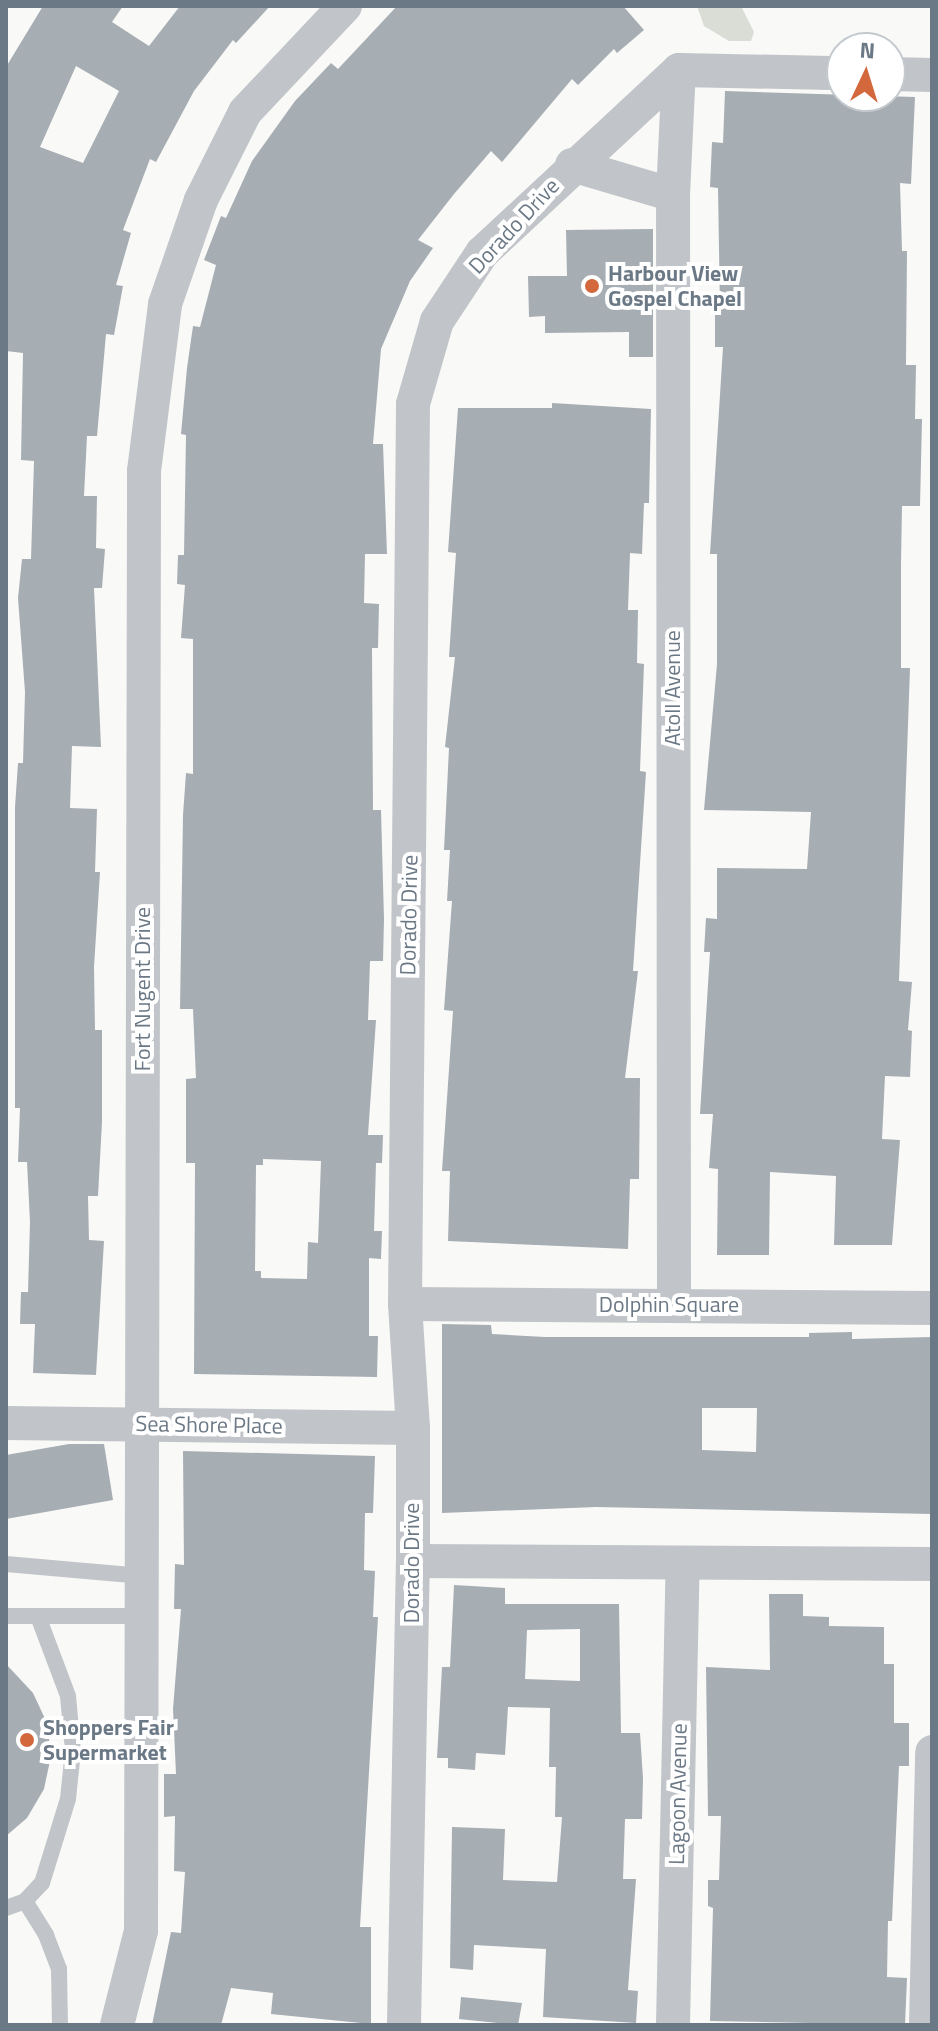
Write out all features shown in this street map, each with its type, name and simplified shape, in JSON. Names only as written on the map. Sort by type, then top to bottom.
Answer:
[{"type":"street","name":"Fort Nugent Drive","points":[[117,2025],[141,1931],[144,471],[165,304],[201,200],[245,112],[345,6]]},
{"type":"street","points":[[679,70],[826,73]]},
{"type":"street","name":"Dorado Drive","points":[[404,2025],[413,1561],[413,1428],[405,1304],[413,404],[437,321],[482,253],[572,165],[679,70]]},
{"type":"street","name":"Atoll Avenue","points":[[674,1305],[673,195],[679,70]]},
{"type":"street","points":[[906,74],[932,75]]},
{"type":"street","points":[[572,165],[673,195]]},
{"type":"street","name":"Dolphin Square","points":[[405,1304],[932,1308]]},
{"type":"street","name":"Sea Shore Place","points":[[6,1423],[413,1428]]},
{"type":"street","points":[[413,1561],[932,1564]]},
{"type":"street","name":"Lagoon Avenue","points":[[673,2025],[683,1564]]},
{"type":"street","points":[[926,2025],[932,1752]]},
{"type":"lane","points":[[6,1564],[142,1576]]},
{"type":"lane","points":[[6,1616],[142,1616]]},
{"type":"lane","points":[[6,1908],[25,1901],[42,1883],[56,1844],[73,1751],[68,1696],[38,1616]]},
{"type":"lane","points":[[25,1901],[46,1935],[59,1969],[60,2025]]},
{"type":"shaded area","points":[[697,6],[741,6],[754,32],[751,41],[729,41],[704,26]]},
{"type":"building","points":[[43,6],[123,6],[112,22],[149,46],[180,6],[270,6],[236,43],[233,40],[194,91],[156,162],[150,159],[123,230],[131,233],[116,285],[123,286],[114,335],[106,334],[97,436],[87,436],[84,496],[97,496],[96,548],[105,549],[102,588],[94,588],[101,747],[72,746],[70,808],[97,809],[95,872],[100,872],[94,967],[95,1030],[102,1030],[102,1122],[98,1196],[88,1196],[89,1240],[104,1241],[96,1375],[33,1373],[35,1324],[20,1324],[21,1292],[28,1292],[30,1222],[27,1162],[18,1162],[20,1108],[15,1108],[15,807],[18,763],[23,763],[25,692],[18,598],[22,559],[31,559],[34,461],[21,460],[23,353],[6,351],[6,67]],"holes":[[[76,66],[119,91],[83,163],[40,147]]]},
{"type":"building","points":[[397,6],[623,6],[644,30],[617,53],[614,49],[578,85],[572,79],[502,162],[491,151],[454,194],[418,240],[433,248],[410,281],[381,349],[373,444],[383,444],[387,554],[365,554],[364,603],[379,604],[378,648],[372,648],[373,810],[381,810],[383,961],[370,961],[368,1020],[376,1020],[368,1135],[383,1135],[382,1163],[376,1163],[374,1231],[382,1231],[381,1259],[369,1258],[369,1336],[378,1336],[377,1377],[194,1374],[195,1163],[186,1163],[186,1079],[196,1078],[193,1009],[180,1009],[183,815],[186,773],[193,774],[193,639],[181,638],[185,585],[177,584],[178,555],[184,555],[186,435],[181,434],[187,368],[193,326],[200,327],[216,265],[204,260],[221,216],[226,218],[252,161],[295,101],[331,63],[338,69]],"holes":[[[263,1159],[321,1161],[318,1243],[308,1242],[307,1279],[261,1278],[261,1271],[255,1271],[256,1165],[263,1165]]]},
{"type":"building","points":[[725,91],[826,94],[826,112],[906,112],[906,97],[915,97],[911,184],[900,183],[902,251],[907,251],[906,365],[916,365],[915,419],[922,419],[920,506],[902,506],[901,564],[901,668],[910,668],[899,981],[912,982],[908,1030],[912,1031],[910,1077],[885,1076],[882,1139],[900,1140],[892,1245],[834,1245],[836,1176],[770,1172],[769,1255],[717,1255],[718,1169],[709,1168],[713,1114],[700,1114],[710,952],[704,952],[706,918],[717,919],[717,868],[807,869],[811,812],[704,810],[717,664],[717,554],[710,554],[723,347],[715,347],[715,309],[720,309],[718,188],[710,187],[712,142],[723,143]]},
{"type":"building","name":"Harbour View Gospel Chapel","points":[[653,229],[653,357],[629,357],[629,332],[545,333],[545,316],[529,317],[528,276],[567,276],[566,230]]},
{"type":"building","points":[[552,403],[651,409],[649,503],[644,503],[642,554],[630,553],[628,610],[638,610],[637,663],[644,664],[640,771],[646,772],[633,971],[638,971],[625,1078],[640,1078],[639,1179],[630,1179],[628,1249],[448,1241],[450,1171],[442,1171],[453,1011],[444,1010],[452,901],[447,901],[450,850],[444,850],[449,748],[445,747],[455,657],[449,657],[456,553],[448,552],[458,408],[552,408]]},
{"type":"building","points":[[442,1324],[491,1325],[492,1334],[545,1337],[809,1337],[809,1333],[852,1332],[852,1339],[932,1337],[932,1514],[596,1507],[442,1513]],"holes":[[[702,1408],[757,1408],[756,1452],[702,1450]]]},
{"type":"building","points":[[69,1444],[104,1444],[113,1500],[6,1519],[6,1455]]},
{"type":"building","points":[[183,1451],[375,1456],[373,1513],[365,1513],[364,1570],[375,1571],[373,1617],[378,1617],[360,1927],[371,1927],[371,2024],[271,2014],[273,1993],[231,1988],[221,2025],[152,2025],[171,1932],[181,1933],[185,1872],[174,1871],[175,1816],[164,1817],[164,1774],[176,1774],[173,1709],[181,1609],[174,1609],[175,1564],[184,1565]]},
{"type":"building","points":[[454,1585],[505,1588],[505,1604],[619,1604],[621,1733],[640,1733],[643,1778],[642,1819],[625,1819],[623,1879],[636,1879],[628,1990],[638,1991],[636,2023],[543,2017],[546,1949],[474,1945],[473,1970],[450,1968],[452,1827],[505,1829],[503,1880],[557,1882],[562,1817],[555,1817],[556,1767],[549,1767],[550,1708],[508,1707],[505,1755],[476,1753],[475,1770],[448,1768],[448,1758],[437,1758],[442,1667],[450,1667]],"holes":[[[580,1629],[580,1681],[525,1679],[527,1630]]]},
{"type":"building","points":[[769,1594],[803,1594],[803,1616],[829,1617],[829,1626],[884,1627],[884,1664],[894,1664],[894,1723],[909,1723],[909,1766],[899,1766],[887,1977],[907,1978],[905,2025],[710,2021],[713,1908],[708,1906],[708,1880],[719,1880],[721,1816],[708,1816],[706,1667],[770,1670]]},
{"type":"building","name":"Shoppers Fair Supermarket","points":[[6,1664],[33,1693],[47,1723],[51,1756],[44,1789],[27,1818],[6,1836]]},
{"type":"building","points":[[461,1997],[522,2003],[518,2025],[459,2019]]},
{"type":"place","name":"Harbour View Gospel Chapel","points":[[592,286]]},
{"type":"place","name":"Shoppers Fair Supermarket","points":[[27,1740]]}]
